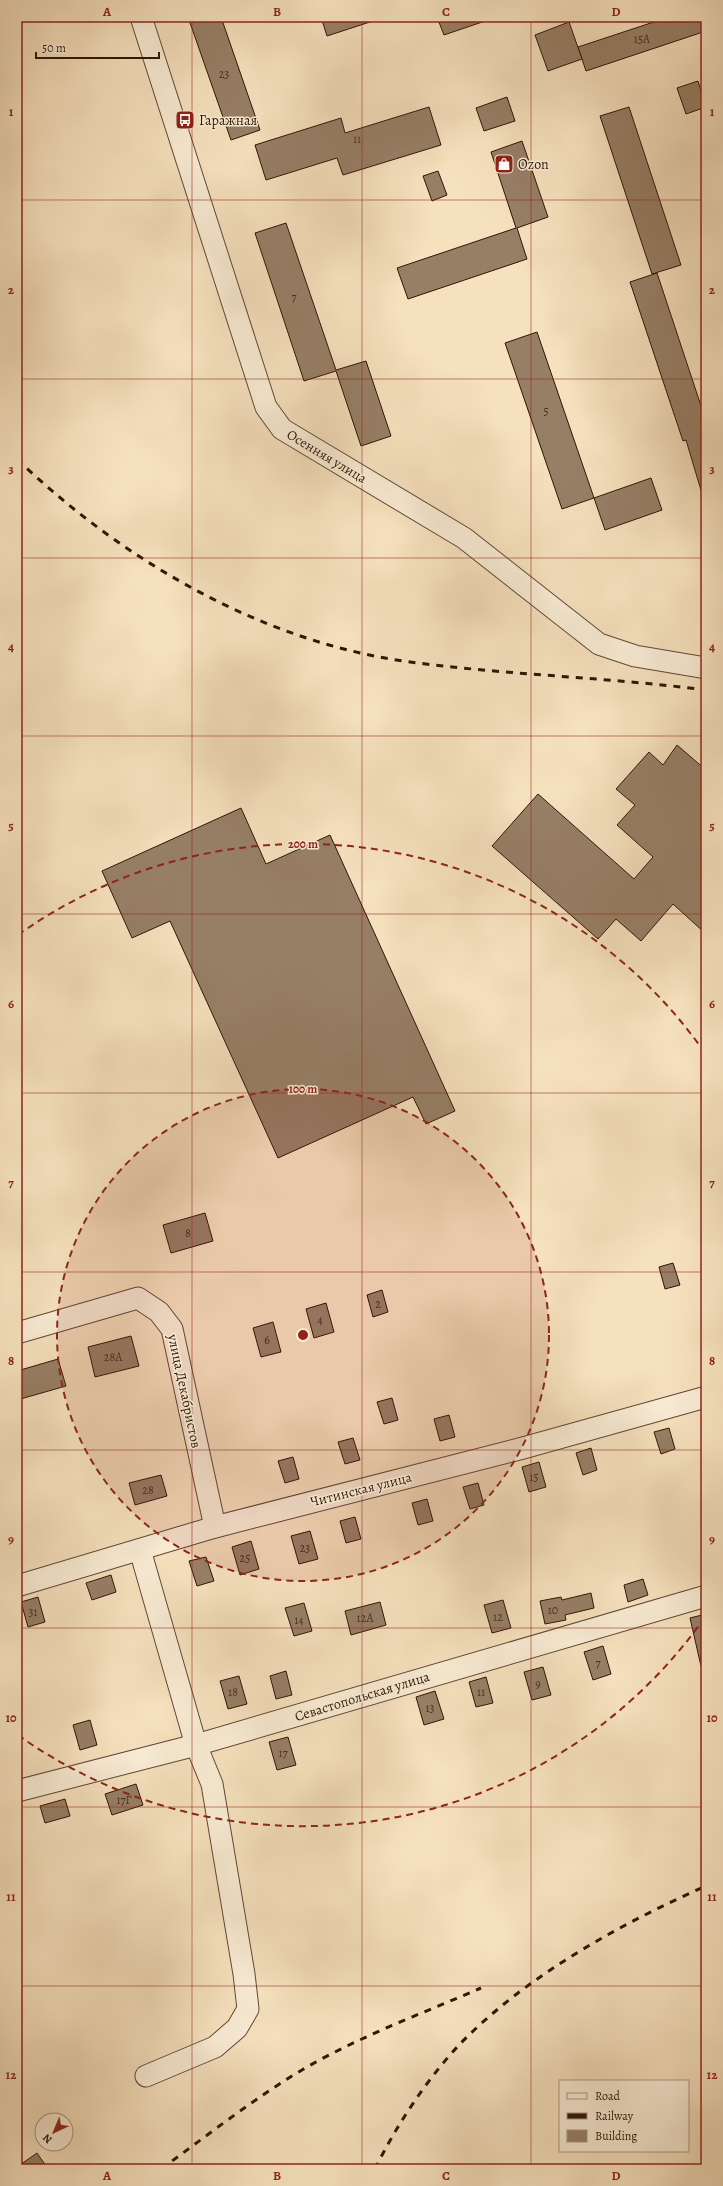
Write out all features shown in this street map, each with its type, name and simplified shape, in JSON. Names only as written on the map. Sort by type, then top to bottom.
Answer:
[{"type":"street","name":"Осенняя улица","points":[[141,17],[266,407],[282,429],[464,538],[599,644],[634,656],[706,668]]},
{"type":"street","name":"улица Декабристов","points":[[17,1333],[138,1298],[159,1312],[172,1329],[215,1527]]},
{"type":"street","name":"Читинская улица","points":[[17,1586],[215,1527],[523,1448],[706,1397]]},
{"type":"street","points":[[140,1550],[196,1745],[212,1784],[244,1974],[248,2009],[237,2028],[215,2047],[146,2076]]},
{"type":"street","name":"Севастопольская улица","points":[[17,1791],[196,1745],[706,1596]]},
{"type":"building","points":[[188,17],[221,17],[260,130],[231,140]]},
{"type":"building","points":[[321,17],[376,17],[376,20],[327,36]]},
{"type":"building","points":[[437,17],[491,17],[491,19],[444,35]]},
{"type":"building","points":[[669,17],[706,17],[706,31],[586,71],[578,47]]},
{"type":"building","points":[[569,22],[582,59],[548,71],[535,35]]},
{"type":"building","points":[[698,81],[706,107],[686,114],[677,88]]},
{"type":"building","points":[[507,97],[515,121],[484,131],[476,108]]},
{"type":"building","points":[[429,107],[441,145],[343,175],[337,158],[266,180],[255,145],[341,118],[345,133]]},
{"type":"building","points":[[629,107],[681,265],[652,274],[600,116]]},
{"type":"building","points":[[522,141],[548,217],[517,228],[527,259],[408,299],[397,268],[516,228],[491,152]]},
{"type":"building","points":[[438,171],[447,195],[432,201],[423,176]]},
{"type":"building","points":[[286,223],[336,370],[366,361],[391,436],[361,446],[336,371],[304,381],[255,233]]},
{"type":"building","points":[[657,273],[706,421],[706,497],[703,497],[686,440],[683,441],[630,282]]},
{"type":"building","points":[[537,332],[594,498],[562,509],[505,343]]},
{"type":"building","points":[[651,478],[662,510],[605,530],[594,498]]},
{"type":"building","points":[[677,745],[706,770],[706,934],[673,904],[641,941],[616,919],[598,939],[492,846],[538,794],[634,879],[653,857],[617,825],[635,805],[616,789],[649,752],[663,765]]},
{"type":"building","points":[[241,808],[266,864],[330,835],[455,1111],[426,1124],[413,1097],[278,1158],[170,921],[132,938],[102,871]]},
{"type":"building","points":[[205,1213],[213,1241],[171,1253],[163,1225]]},
{"type":"building","points":[[673,1263],[680,1285],[665,1289],[659,1267]]},
{"type":"building","points":[[382,1290],[388,1312],[373,1317],[367,1295]]},
{"type":"building","points":[[326,1303],[334,1332],[314,1338],[306,1309]]},
{"type":"building","points":[[273,1322],[281,1352],[261,1357],[253,1328]]},
{"type":"building","points":[[131,1336],[139,1366],[95,1377],[88,1347]]},
{"type":"building","points":[[58,1359],[66,1386],[17,1400],[17,1371]]},
{"type":"building","points":[[392,1398],[398,1420],[384,1424],[377,1402]]},
{"type":"building","points":[[449,1415],[455,1437],[440,1441],[434,1419]]},
{"type":"building","points":[[669,1428],[675,1449],[661,1454],[654,1432]]},
{"type":"building","points":[[353,1438],[360,1460],[345,1464],[338,1442]]},
{"type":"building","points":[[591,1448],[597,1470],[583,1475],[576,1453]]},
{"type":"building","points":[[293,1457],[299,1479],[285,1483],[278,1461]]},
{"type":"building","points":[[539,1462],[546,1487],[529,1492],[522,1467]]},
{"type":"building","points":[[161,1475],[167,1496],[135,1505],[129,1483]]},
{"type":"building","points":[[478,1483],[484,1505],[470,1509],[463,1487]]},
{"type":"building","points":[[427,1499],[433,1521],[418,1525],[412,1503]]},
{"type":"building","points":[[355,1517],[361,1539],[346,1543],[340,1521]]},
{"type":"building","points":[[310,1531],[318,1559],[299,1564],[291,1536]]},
{"type":"building","points":[[251,1541],[259,1569],[240,1575],[232,1547]]},
{"type":"building","points":[[206,1557],[214,1581],[197,1586],[189,1561]]},
{"type":"building","points":[[111,1575],[116,1592],[92,1600],[86,1583]]},
{"type":"building","points":[[643,1579],[648,1595],[628,1602],[624,1585]]},
{"type":"building","points":[[591,1593],[594,1608],[565,1615],[566,1620],[545,1624],[540,1601],[561,1597],[562,1600]]},
{"type":"building","points":[[38,1597],[45,1622],[28,1627],[21,1602]]},
{"type":"building","points":[[503,1600],[511,1628],[492,1633],[484,1605]]},
{"type":"building","points":[[380,1602],[386,1625],[351,1635],[345,1611]]},
{"type":"building","points":[[304,1603],[312,1631],[294,1636],[285,1608]]},
{"type":"building","points":[[706,1614],[706,1665],[701,1666],[690,1618]]},
{"type":"building","points":[[603,1646],[611,1674],[593,1680],[584,1652]]},
{"type":"building","points":[[543,1667],[551,1695],[532,1700],[524,1672]]},
{"type":"building","points":[[286,1671],[292,1695],[276,1699],[270,1676]]},
{"type":"building","points":[[239,1676],[247,1704],[228,1709],[220,1681]]},
{"type":"building","points":[[486,1677],[493,1703],[476,1707],[469,1682]]},
{"type":"building","points":[[435,1691],[444,1719],[424,1725],[416,1697]]},
{"type":"building","points":[[90,1720],[97,1745],[80,1750],[73,1725]]},
{"type":"building","points":[[288,1737],[296,1765],[277,1770],[269,1742]]},
{"type":"building","points":[[136,1784],[143,1805],[112,1815],[105,1794]]},
{"type":"building","points":[[65,1799],[70,1816],[45,1823],[40,1806]]},
{"type":"building","points":[[37,2153],[48,2169],[17,2169],[17,2167]]},
{"type":"railway","points":[[17,459],[58,496],[101,530],[147,561],[195,590],[245,614],[297,635],[349,650],[403,661],[479,670],[631,682],[706,690]]},
{"type":"railway","points":[[375,2169],[392,2136],[424,2088],[460,2044],[486,2019],[544,1974],[576,1954],[641,1917],[706,1886]]},
{"type":"railway","points":[[161,2169],[248,2105],[284,2081],[323,2058],[367,2036],[481,1988]]},
{"type":"place","name":"Гаражная","points":[[185,120]]},
{"type":"place","name":"Ozon","points":[[504,164]]}]
